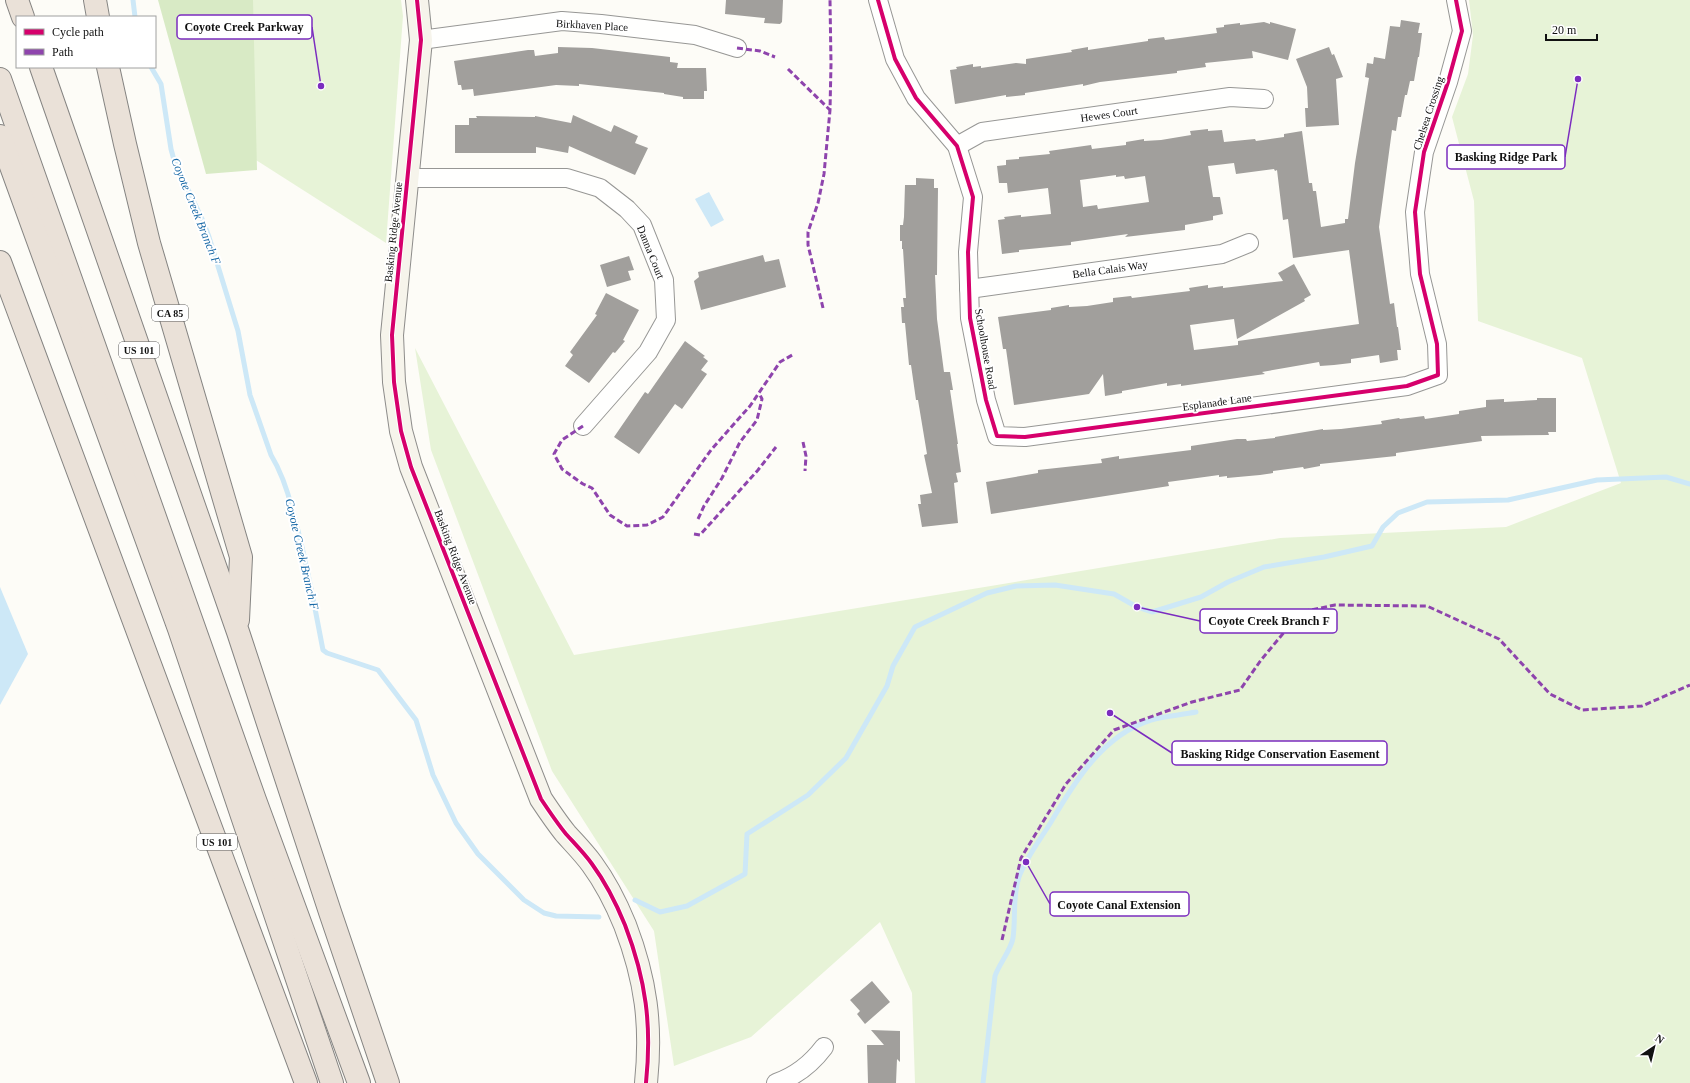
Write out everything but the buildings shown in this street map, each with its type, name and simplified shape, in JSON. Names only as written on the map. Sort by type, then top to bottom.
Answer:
[{"type":"highway","points":[[95,0],[98,16]]},
{"type":"highway","name":"US 101","points":[[41,68],[238,632],[388,1083]]},
{"type":"highway","name":"CA 85","points":[[108,68],[149,242],[241,557],[238,632]]},
{"type":"highway","points":[[0,79],[255,800],[359,1083]]},
{"type":"highway","points":[[0,136],[179,629],[332,1083]]},
{"type":"highway","name":"US 101","points":[[0,262],[306,1083]]},
{"type":"street","name":"Basking Ridge Avenue","points":[[417,0],[421,40],[392,335],[394,382],[403,438],[411,467],[541,799],[565,832],[592,863],[613,896],[634,950],[645,991],[648,1022],[649,1053],[646,1083]]},
{"type":"street","name":"Schoolhouse Road","points":[[878,0],[895,59],[916,98],[958,146],[972,197],[968,252],[970,318],[986,400],[997,436]]},
{"type":"street","name":"Chelsea Crossing","points":[[1438,375],[1437,344],[1420,274],[1415,212],[1424,152],[1448,82],[1462,30],[1456,0]]},
{"type":"street","name":"Birkhaven Place","points":[[421,40],[562,21],[695,35],[737,48]]},
{"type":"street","name":"Hewes Court","points":[[958,146],[982,132],[1230,97],[1264,99]]},
{"type":"street","name":"Danna Court","points":[[408,178],[568,178],[600,188],[627,209],[642,225],[664,280],[666,320],[648,352],[583,426]]},
{"type":"street","name":"Bella Calais Way","points":[[969,289],[1222,254],[1249,243]]},
{"type":"street","name":"Esplanade Lane","points":[[997,436],[1025,437],[1407,386],[1438,375]]},
{"type":"street","points":[[776,1083],[803,1069],[824,1047]]},
{"type":"green space","points":[[158,0],[253,0],[257,170],[206,174]]},
{"type":"green space","points":[[240,0],[401,0],[403,16],[386,243],[248,155]]},
{"type":"green space","points":[[1469,0],[1690,0],[1690,1083],[915,1083],[912,993],[880,922],[751,1037],[674,1066],[654,931],[552,771],[431,450],[415,348],[574,655],[1280,538],[1506,527],[1621,483],[1582,358],[1478,321],[1474,201],[1452,117],[1468,74],[1473,35]]},
{"type":"water","points":[[709,192],[724,220],[711,227],[695,199]]},
{"type":"water","points":[[0,587],[28,654],[0,705]]},
{"type":"waterway","name":"Coyote Creek Branch F","points":[[133,0],[135,16]]},
{"type":"waterway","name":"Coyote Creek Branch F","points":[[152,68],[161,84],[174,160],[209,237],[238,331],[250,395],[271,455],[289,497],[306,563],[323,650],[327,653],[378,670],[416,720],[433,775],[456,823],[478,854],[524,900],[544,913],[556,916],[599,917]]},
{"type":"waterway","name":"Coyote Creek Branch F","points":[[635,900],[660,912],[687,906],[745,874],[747,834],[808,795],[846,758],[887,686],[893,666],[915,627],[987,593],[1016,586],[1055,585],[1114,594],[1137,607],[1152,612],[1201,597],[1228,582],[1264,567],[1324,557],[1372,546],[1383,527],[1398,513],[1427,502],[1508,500],[1597,480],[1666,477],[1690,484]]},
{"type":"waterway","points":[[983,1083],[995,976],[1012,943],[1017,885],[1019,877],[1029,856],[1070,791],[1092,761],[1118,736],[1151,720],[1196,712]]},
{"type":"marked path","points":[[823,308],[808,245],[808,232],[818,203],[824,174],[830,110],[830,0]]},
{"type":"marked path","points":[[737,48],[760,51],[775,57]]},
{"type":"marked path","points":[[788,69],[830,110]]},
{"type":"marked path","points":[[583,426],[562,440],[554,454],[562,469],[583,484],[592,488],[610,515],[627,526],[647,525],[663,517],[711,450],[750,406],[780,362],[794,354]]},
{"type":"marked path","points":[[698,519],[704,506],[722,478],[740,442],[757,420],[762,399],[759,393]]},
{"type":"marked path","points":[[803,442],[806,456],[805,471]]},
{"type":"marked path","points":[[694,534],[700,535],[758,470],[776,447]]},
{"type":"marked path","points":[[1002,940],[1021,858],[1066,784],[1114,730],[1192,702],[1240,690],[1261,660],[1301,612],[1335,605],[1427,606],[1499,639],[1550,694],[1582,710],[1642,706],[1690,685]]},
{"type":"cycle path","points":[[417,0],[421,40],[392,335],[394,382],[401,431],[411,467],[541,799],[563,830],[586,856],[602,878],[625,925],[638,965],[646,1003],[648,1022],[648,1062],[646,1083]]},
{"type":"cycle path","points":[[878,0],[895,59],[916,98],[957,146],[973,197],[968,252],[970,318],[986,400],[997,436],[1025,437],[1407,386],[1438,375],[1437,344],[1420,274],[1415,212],[1424,152],[1448,82],[1462,31],[1456,0]]},
{"type":"place","name":"Basking Ridge Park","points":[[1578,79]]},
{"type":"place","name":"Coyote Creek Parkway","points":[[321,86]]},
{"type":"place","name":"Coyote Creek Branch F","points":[[1137,607]]},
{"type":"place","name":"Basking Ridge Conservation Easement","points":[[1110,713]]},
{"type":"place","name":"Coyote Canal Extension","points":[[1026,862]]}]
